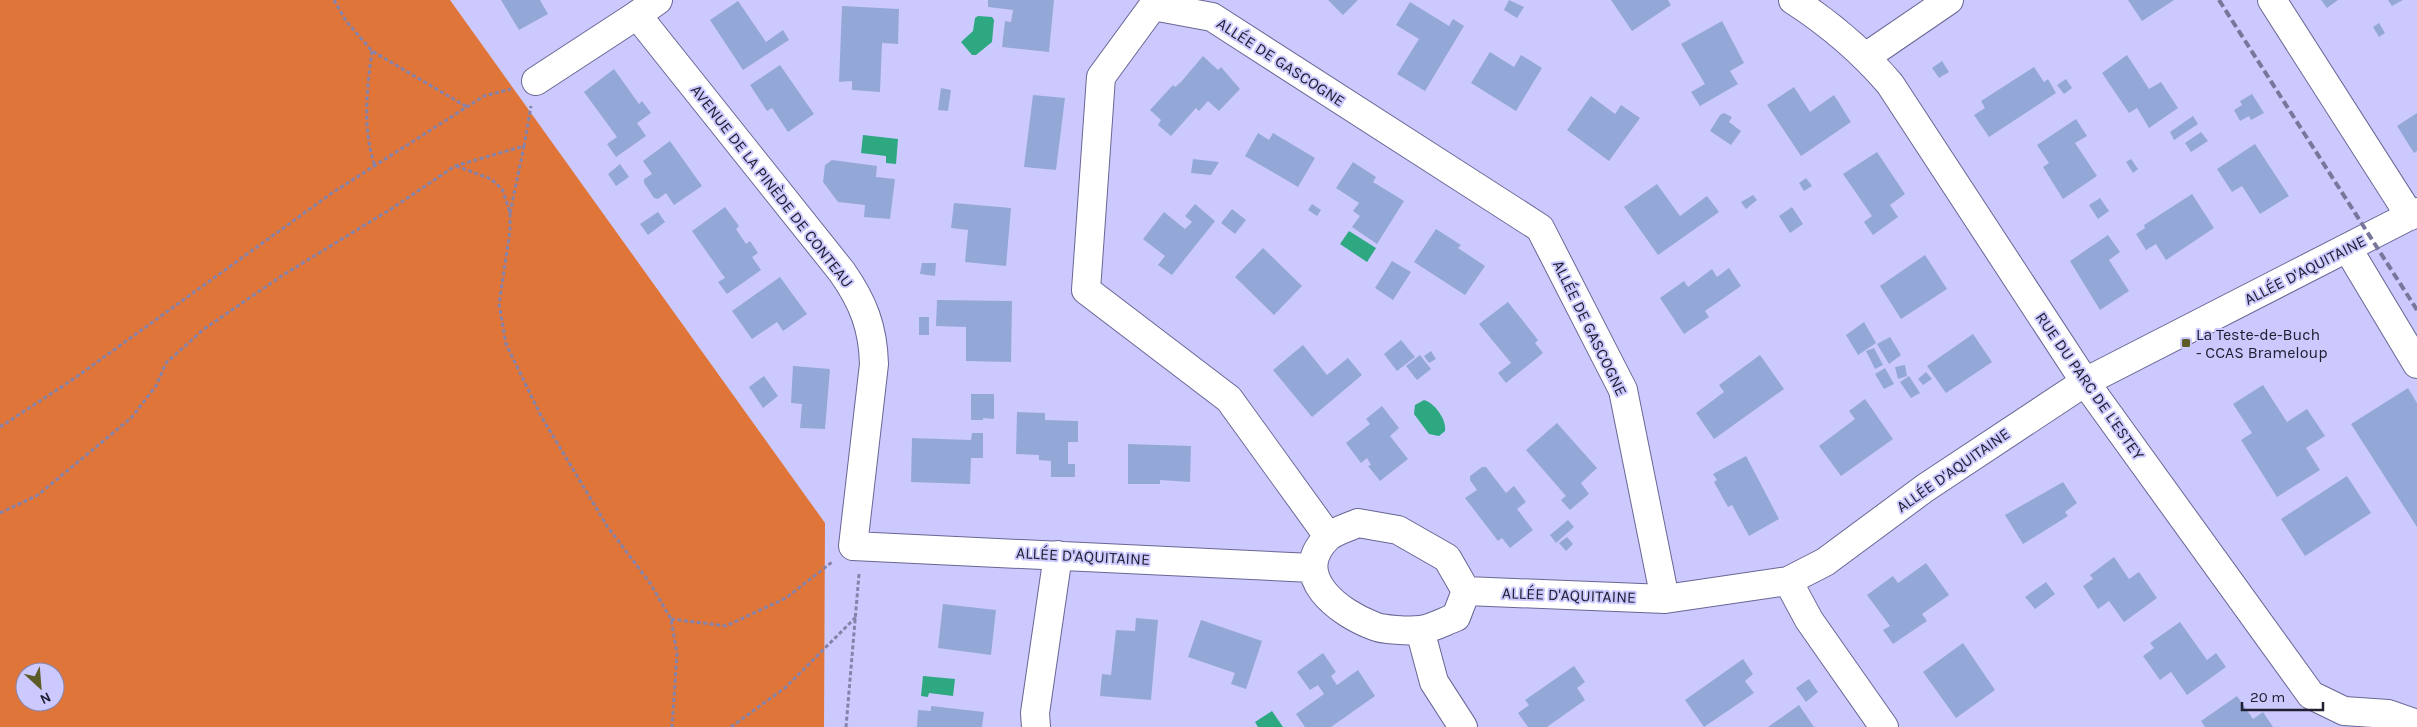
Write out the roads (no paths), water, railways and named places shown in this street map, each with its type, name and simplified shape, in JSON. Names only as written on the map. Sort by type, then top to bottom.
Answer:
[{"type":"street","name":"RUE DU PARC DE L'ESTEY","points":[[1793,0],[1840,33],[1867,56],[1890,84],[2086,382],[2311,695],[2344,711],[2388,714],[2417,724]]},
{"type":"street","points":[[1867,56],[1949,0]]},
{"type":"street","points":[[2272,0],[2413,214]]},
{"type":"street","name":"ALLÉE DE GASCOGNE","points":[[1328,536],[1229,399],[1086,290],[1101,77],[1153,6],[1212,17],[1540,228],[1623,390],[1665,598]]},
{"type":"street","points":[[536,82],[647,7]]},
{"type":"street","name":"AVENUE DE LA PINÈDE DE CONTEAU","points":[[647,7],[842,272],[869,320],[874,340],[874,364],[853,546]]},
{"type":"street","name":"ALLÉE D'AQUITAINE","points":[[1466,592],[1665,598],[1788,581],[1824,562],[1925,488],[2086,382],[2413,214]]},
{"type":"street","points":[[2348,249],[2417,364]]},
{"type":"street","points":[[1358,523],[1398,530],[1447,558],[1466,592],[1456,617],[1420,630],[1376,627],[1341,610],[1318,583],[1312,568],[1315,554],[1328,536],[1358,523]]},
{"type":"street","name":"ALLÉE D'AQUITAINE","points":[[853,546],[1058,554],[1312,568]]},
{"type":"street","points":[[1036,727],[1035,713],[1058,554]]},
{"type":"street","points":[[1788,581],[1809,620],[1884,727]]},
{"type":"street","points":[[1420,630],[1434,682],[1464,727]]},
{"type":"railway","points":[[2219,0],[2417,310]]},
{"type":"place","name":"La Teste-de-Buch - CCAS Brameloup","points":[[2186,343]]}]
